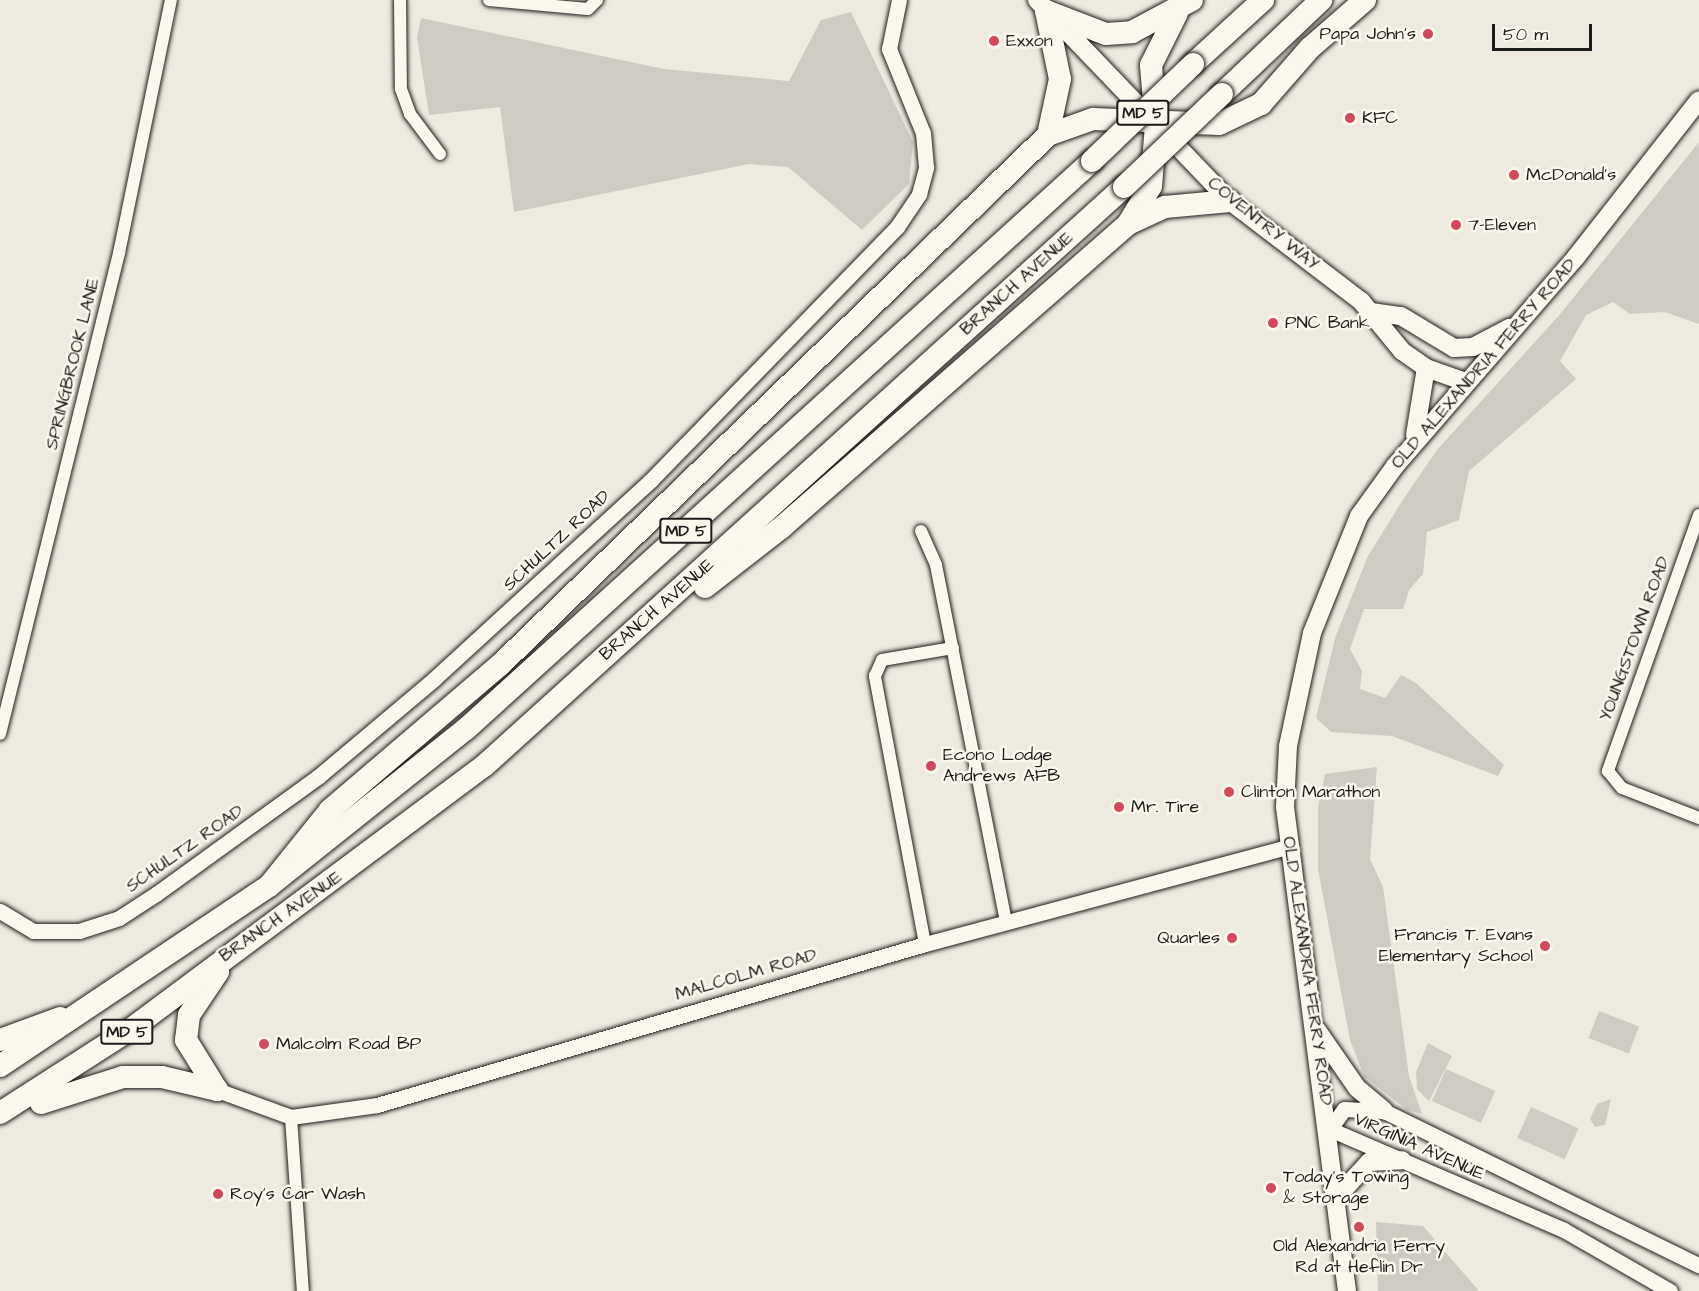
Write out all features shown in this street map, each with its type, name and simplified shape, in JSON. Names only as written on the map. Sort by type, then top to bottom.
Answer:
[{"type":"highway","name":"BRANCH AVENUE","points":[[0,1066],[95,1006],[269,886],[532,671],[1092,161],[1263,0]]},
{"type":"highway","name":"BRANCH AVENUE","points":[[0,1113],[112,1043],[247,939],[393,838],[484,766],[1124,186],[1321,0]]},
{"type":"highway","points":[[269,886],[330,810],[500,665],[1048,135],[1093,119],[1156,125],[1219,124],[1261,104],[1310,48],[1365,0]]},
{"type":"highway","points":[[1041,5],[1106,34],[1132,32],[1184,6]]},
{"type":"highway","points":[[1041,5],[1060,79],[1048,135]]},
{"type":"highway","points":[[1128,224],[1150,186],[1156,125],[1150,65],[1184,6]]},
{"type":"highway","points":[[594,666],[782,527],[1128,224],[1165,207],[1230,201]]},
{"type":"highway","points":[[217,1090],[186,1040],[189,1015],[247,939]]},
{"type":"highway","points":[[0,1040],[95,1006]]},
{"type":"highway","points":[[0,1121],[73,1089],[123,1077],[162,1077],[217,1090]]},
{"type":"main road","name":"COVENTRY WAY","points":[[1041,5],[1230,201],[1371,312],[1402,351],[1426,368],[1466,382]]},
{"type":"main road","name":"OLD ALEXANDRIA FERRY ROAD","points":[[1347,1291],[1330,1129],[1312,1023],[1288,847],[1288,746],[1312,633],[1359,516],[1413,442],[1613,213],[1699,100]]},
{"type":"main road","points":[[1371,312],[1401,316],[1433,333],[1454,348],[1473,346],[1516,325]]},
{"type":"main road","points":[[1433,333],[1466,382]]},
{"type":"main road","points":[[1413,442],[1426,368]]},
{"type":"main road","points":[[1312,1023],[1357,1088],[1384,1111]]},
{"type":"main road","points":[[1338,1196],[1369,1162],[1402,1160]]},
{"type":"street","name":"SPRINGBROOK LANE","points":[[0,734],[119,253],[171,0]]},
{"type":"street","points":[[400,0],[400,89],[410,114],[440,154]]},
{"type":"street","points":[[489,0],[592,4]]},
{"type":"street","name":"SCHULTZ ROAD","points":[[0,911],[33,931],[79,931],[119,918],[156,894],[351,749],[651,480],[897,227],[919,194],[926,167],[922,133],[889,49],[899,0]]},
{"type":"street","name":"YOUNGSTOWN ROAD","points":[[1699,515],[1610,758],[1609,777],[1638,795],[1699,818]]},
{"type":"street","points":[[921,531],[936,565],[1006,922]]},
{"type":"street","points":[[925,944],[875,676],[882,660],[953,648]]},
{"type":"street","name":"MALCOLM ROAD","points":[[217,1090],[291,1117],[377,1105],[925,944],[1288,847]]},
{"type":"street","name":"VIRGINIA AVENUE","points":[[1670,1291],[1564,1230],[1330,1129],[1344,1109],[1384,1111],[1699,1265]]},
{"type":"street","points":[[291,1117],[303,1291]]},
{"type":"shaded area","points":[[851,12],[913,142],[909,184],[862,230],[788,167],[749,164],[514,212],[500,107],[429,115],[417,37],[421,18],[664,69],[789,81],[821,20]]},
{"type":"shaded area","points":[[1699,142],[1699,324],[1665,312],[1630,314],[1613,302],[1586,315],[1560,361],[1576,379],[1469,471],[1459,520],[1427,532],[1423,574],[1409,590],[1403,609],[1364,609],[1350,649],[1362,671],[1360,689],[1385,698],[1401,675],[1416,683],[1504,765],[1498,776],[1392,736],[1331,732],[1316,718],[1335,638],[1368,556],[1404,498],[1437,450],[1561,313]]},
{"type":"shaded area","points":[[1377,767],[1370,859],[1383,887],[1409,1076],[1422,1114],[1407,1110],[1364,1076],[1350,1040],[1318,869],[1318,807],[1325,774]]},
{"type":"shaded area","points":[[1599,1011],[1639,1026],[1629,1053],[1589,1038]]},
{"type":"shaded area","points":[[1428,1043],[1452,1056],[1429,1101],[1417,1089],[1416,1072]]},
{"type":"shaded area","points":[[1446,1069],[1495,1091],[1481,1123],[1432,1101]]},
{"type":"shaded area","points":[[1611,1099],[1605,1125],[1595,1127],[1590,1119],[1597,1104]]},
{"type":"shaded area","points":[[1531,1107],[1579,1128],[1565,1159],[1517,1138]]},
{"type":"shaded area","points":[[1376,1222],[1423,1226],[1479,1291],[1378,1291]]},
{"type":"place","name":"Papa John's","points":[[1428,34]]},
{"type":"place","name":"Exxon","points":[[994,41]]},
{"type":"place","name":"KFC","points":[[1350,118]]},
{"type":"place","name":"McDonald's","points":[[1514,175]]},
{"type":"place","name":"7-Eleven","points":[[1456,225]]},
{"type":"place","name":"PNC Bank","points":[[1273,323]]},
{"type":"place","name":"Econo Lodge Andrews AFB","points":[[931,766]]},
{"type":"place","name":"Clinton Marathon","points":[[1229,792]]},
{"type":"place","name":"Mr. Tire","points":[[1119,807]]},
{"type":"place","name":"Quarles","points":[[1232,938]]},
{"type":"place","name":"Francis T. Evans Elementary School","points":[[1545,946]]},
{"type":"place","name":"Malcolm Road BP","points":[[264,1044]]},
{"type":"place","name":"Today's Towing & Storage","points":[[1271,1188]]},
{"type":"place","name":"Roy's Car Wash","points":[[218,1194]]},
{"type":"place","name":"Old Alexandria Ferry Rd at Heflin Dr","points":[[1359,1227]]}]
